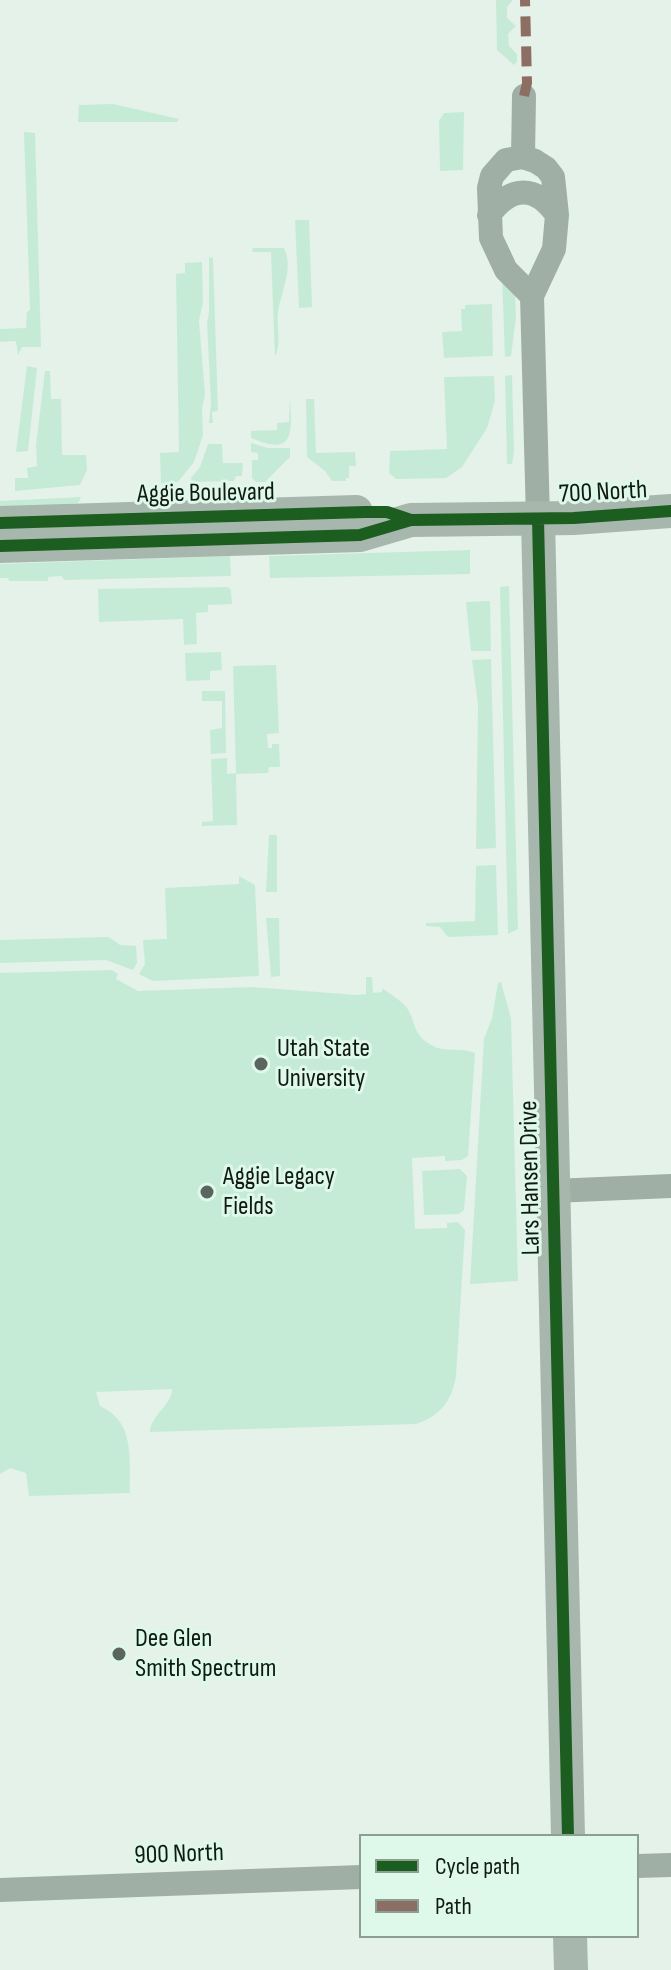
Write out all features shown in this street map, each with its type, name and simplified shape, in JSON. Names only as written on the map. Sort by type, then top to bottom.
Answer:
[{"type":"main road","name":"700 North","points":[[538,519],[671,511]]},
{"type":"main road","name":"Aggie Boulevard","points":[[0,523],[365,512],[387,512],[411,520]]},
{"type":"main road","name":"Aggie Boulevard","points":[[0,546],[360,535],[411,520],[538,519]]},
{"type":"main road","name":"Lars Hansen Drive","points":[[538,519],[568,1834]]},
{"type":"main road","points":[[570,1938],[571,1970]]},
{"type":"street","points":[[524,96],[523,157],[506,160],[492,176],[489,215],[491,238],[506,270],[532,296]]},
{"type":"street","name":"Lars Hansen Drive","points":[[523,157],[546,168],[553,177],[557,215],[554,249],[532,296],[538,519]]},
{"type":"street","points":[[489,215],[503,199],[521,192],[543,198],[557,215]]},
{"type":"street","points":[[553,1191],[671,1186]]},
{"type":"street","points":[[639,1866],[671,1865]]},
{"type":"street","name":"900 North","points":[[0,1890],[359,1877]]},
{"type":"green space","points":[[496,0],[513,0],[507,7],[507,18],[516,26],[508,34],[509,46],[517,54],[514,65],[497,50]]},
{"type":"green space","points":[[113,104],[179,119],[177,122],[78,122],[79,105]]},
{"type":"green space","points":[[464,112],[463,170],[440,171],[439,121],[444,113]]},
{"type":"green space","points":[[24,132],[35,133],[41,347],[22,347],[18,355],[16,341],[0,342],[0,329],[26,328],[27,312],[30,310]]},
{"type":"green space","points":[[295,220],[309,220],[312,307],[299,308]]},
{"type":"green space","points":[[253,248],[284,248],[287,256],[275,357],[271,252],[252,252]]},
{"type":"green space","points":[[209,257],[213,258],[218,411],[212,412],[213,423],[209,423]]},
{"type":"green space","points":[[202,262],[203,302],[199,321],[205,395],[203,435],[194,462],[178,482],[161,483],[160,453],[179,452],[176,274],[185,273],[185,263]]},
{"type":"green space","points":[[502,277],[515,296],[516,317],[511,356],[505,357]]},
{"type":"green space","points":[[492,304],[493,356],[444,358],[442,332],[462,331],[461,309],[465,309],[465,305]]},
{"type":"green space","points":[[27,366],[37,368],[28,451],[16,452]]},
{"type":"green space","points":[[45,371],[50,371],[51,399],[61,399],[62,455],[86,455],[87,470],[80,485],[15,491],[15,478],[28,478],[27,468],[37,466],[36,445]]},
{"type":"green space","points":[[512,375],[514,452],[512,464],[507,464],[505,376]]},
{"type":"green space","points":[[494,376],[495,401],[487,428],[462,467],[446,478],[396,479],[389,473],[390,451],[447,449],[444,377]]},
{"type":"green space","points":[[290,399],[290,431],[283,443],[276,445],[251,438],[251,431],[277,430],[277,423],[289,422]]},
{"type":"green space","points":[[306,399],[314,399],[316,453],[355,452],[356,466],[349,466],[346,481],[332,481],[307,457]]},
{"type":"green space","points":[[251,443],[268,448],[290,448],[290,457],[265,482],[256,482],[252,478],[252,460],[258,460],[258,453],[251,452]]},
{"type":"green space","points":[[208,444],[222,444],[223,463],[243,463],[242,476],[236,476],[234,481],[192,482],[191,478],[200,467]]},
{"type":"green space","points":[[81,497],[78,503],[0,511],[0,501]]},
{"type":"green space","points":[[470,550],[470,574],[270,578],[269,556]]},
{"type":"green space","points":[[230,556],[231,576],[64,580],[62,576],[48,577],[48,581],[9,581],[8,578],[0,578],[0,564]]},
{"type":"green space","points":[[509,586],[518,929],[508,934],[500,587]]},
{"type":"green space","points":[[228,587],[232,604],[208,605],[208,612],[196,613],[197,644],[184,645],[183,619],[99,622],[98,589]]},
{"type":"green space","points":[[490,601],[491,651],[471,651],[466,602]]},
{"type":"green space","points":[[221,652],[222,670],[210,671],[210,680],[186,681],[185,653]]},
{"type":"green space","points":[[491,659],[496,848],[476,849],[478,704],[472,660]]},
{"type":"green space","points":[[276,665],[279,733],[267,734],[268,748],[279,744],[280,767],[269,767],[268,773],[236,774],[237,825],[202,826],[202,822],[213,821],[211,759],[227,758],[227,774],[236,773],[233,666]]},
{"type":"green space","points":[[202,691],[225,691],[226,753],[211,754],[210,730],[222,728],[222,701],[202,701]]},
{"type":"green space","points":[[269,835],[277,835],[277,892],[266,892]]},
{"type":"green space","points":[[496,865],[498,935],[448,937],[440,927],[426,926],[426,923],[475,921],[476,866]]},
{"type":"green space","points":[[239,876],[255,885],[259,976],[153,981],[139,974],[145,964],[143,940],[167,939],[165,888],[239,884]]},
{"type":"green space","points":[[266,918],[279,918],[280,976],[271,977]]},
{"type":"green space","points":[[109,937],[120,945],[136,946],[137,963],[133,970],[106,960],[0,963],[0,940]]},
{"type":"green space","name":"Aggie Legacy Fields","points":[[112,970],[118,974],[116,979],[138,991],[252,987],[357,995],[366,994],[366,977],[372,977],[373,993],[382,992],[382,988],[402,1003],[425,1041],[442,1049],[475,1053],[468,1156],[462,1160],[445,1161],[445,1156],[412,1158],[415,1229],[447,1228],[447,1223],[458,1222],[465,1230],[456,1376],[448,1400],[432,1417],[416,1424],[150,1432],[172,1389],[96,1392],[100,1406],[112,1413],[125,1432],[130,1455],[130,1493],[29,1496],[26,1473],[10,1468],[0,1474],[0,973]]},
{"type":"green space","points":[[501,982],[511,1018],[518,1281],[470,1284],[484,1039],[492,1018],[498,983]]},
{"type":"green space","points":[[460,1169],[467,1176],[464,1210],[459,1214],[424,1215],[422,1171]]},
{"type":"marked path","points":[[524,96],[527,83],[525,0]]},
{"type":"cycle path","points":[[0,546],[360,535],[411,520],[574,518],[671,511]]},
{"type":"cycle path","points":[[0,523],[365,512],[387,512],[411,520]]},
{"type":"cycle path","points":[[538,519],[568,1834]]},
{"type":"place","name":"Utah State University","points":[[261,1064]]},
{"type":"place","name":"Aggie Legacy Fields","points":[[207,1192]]},
{"type":"place","name":"Dee Glen Smith Spectrum","points":[[119,1654]]}]
